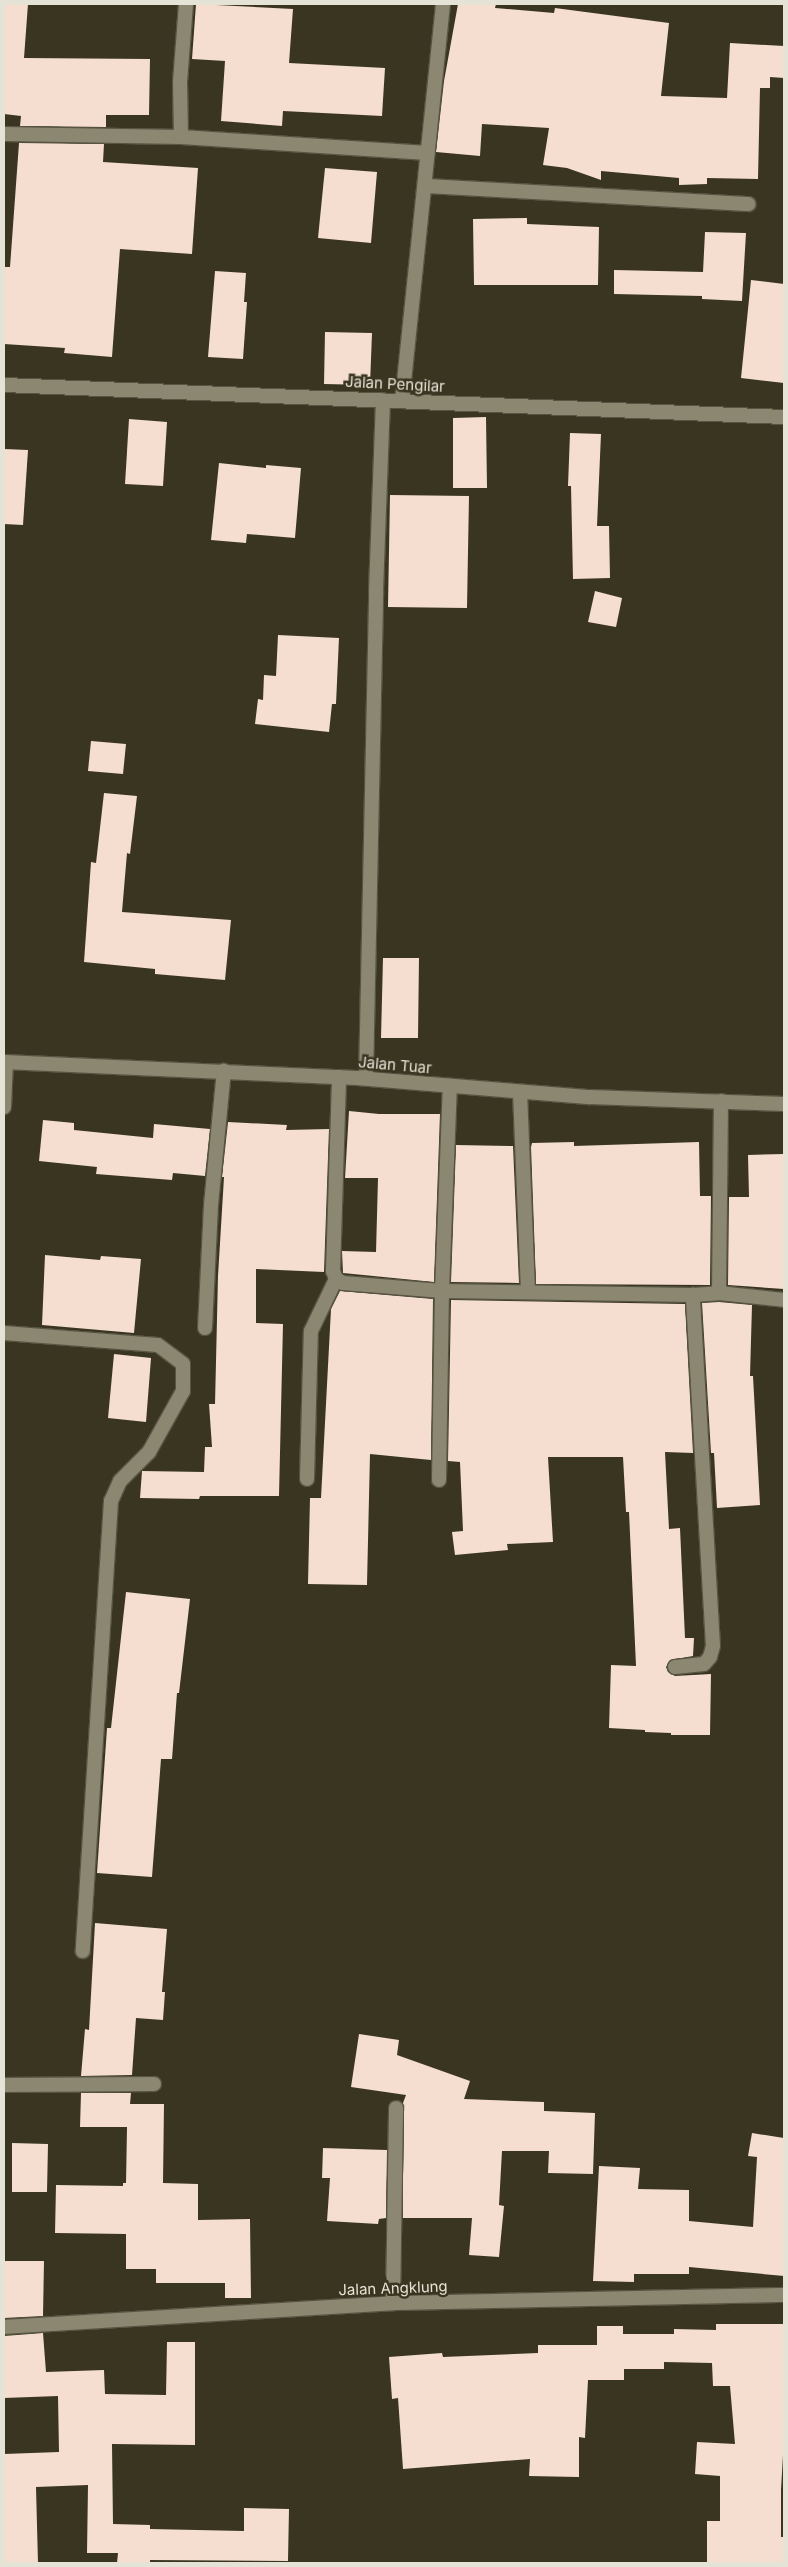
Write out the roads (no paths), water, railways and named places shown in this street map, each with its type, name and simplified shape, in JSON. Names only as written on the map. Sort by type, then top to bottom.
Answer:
[{"type":"street","points":[[181,137],[180,82],[186,4]]},
{"type":"street","points":[[402,401],[425,186],[426,153],[443,4]]},
{"type":"street","points":[[4,134],[181,137],[426,153]]},
{"type":"street","points":[[425,186],[749,204]]},
{"type":"street","name":"Jalan Pengilar","points":[[4,386],[784,417]]},
{"type":"street","points":[[366,1078],[376,591],[383,400]]},
{"type":"street","points":[[4,1107],[5,1062]]},
{"type":"street","name":"Jalan Tuar","points":[[5,1062],[366,1078],[590,1097],[784,1104]]},
{"type":"street","points":[[204,1328],[211,1205],[224,1071]]},
{"type":"street","points":[[306,1479],[311,1331],[336,1280],[333,1271],[339,1077]]},
{"type":"street","points":[[439,1480],[442,1291],[450,1086]]},
{"type":"street","points":[[520,1092],[528,1292]]},
{"type":"street","points":[[720,1293],[721,1101]]},
{"type":"street","points":[[336,1280],[343,1283],[442,1291],[720,1293],[784,1300]]},
{"type":"street","points":[[675,1667],[704,1664],[710,1657],[713,1646],[693,1294]]},
{"type":"street","points":[[4,1333],[158,1345],[183,1364],[183,1391],[149,1452],[120,1481],[111,1501],[83,1951]]},
{"type":"street","points":[[4,2084],[154,2084]]},
{"type":"street","points":[[393,2303],[396,2108]]},
{"type":"street","name":"Jalan Angklung","points":[[4,2327],[393,2303],[784,2295]]}]
